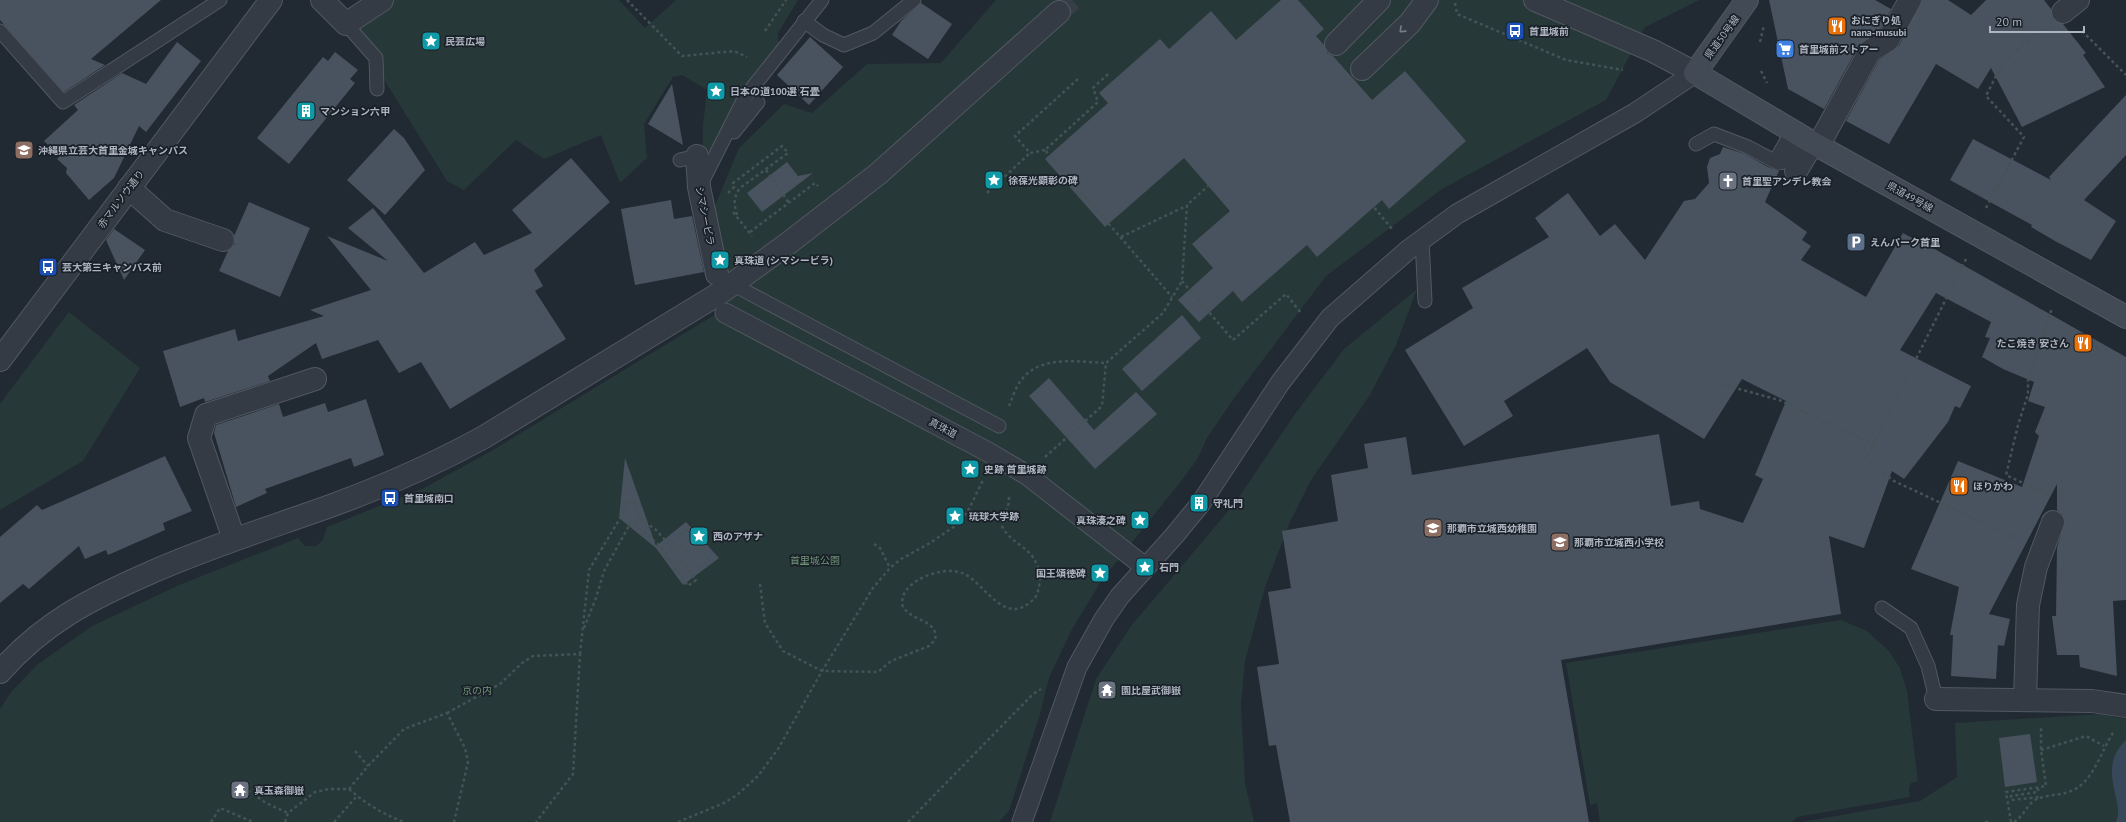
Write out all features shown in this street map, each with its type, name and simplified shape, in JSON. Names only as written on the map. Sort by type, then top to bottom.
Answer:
[{"type":"main road","name":"県道50号線","points":[[1695,73],[1747,0]]},
{"type":"main road","name":"県道49号線","points":[[1695,73],[1809,141],[2126,317]]},
{"type":"street","name":"赤マルソウ通り","points":[[0,360],[271,0]]},
{"type":"street","points":[[322,0],[346,24],[382,0]]},
{"type":"street","points":[[1336,44],[1379,0]]},
{"type":"street","points":[[1362,69],[1410,23],[1427,0]]},
{"type":"street","points":[[1022,822],[1077,667],[1104,619],[1120,596],[1174,536],[1200,503],[1280,383],[1318,332],[1348,300],[1415,245],[1457,214],[1635,112],[1695,73],[1653,51],[1534,0]]},
{"type":"street","points":[[1789,164],[1809,141],[1870,51],[1888,40],[1910,0]]},
{"type":"street","points":[[0,672],[30,642],[76,608],[125,584],[234,539],[370,491],[447,457],[484,437],[724,279],[878,174],[1058,12]]},
{"type":"street","name":"シマシービラ","points":[[698,157],[699,187],[724,279]]},
{"type":"street","points":[[129,188],[165,220],[223,240]]},
{"type":"street","name":"真珠道","points":[[725,313],[988,452],[1027,476],[1145,567]]},
{"type":"street","points":[[234,539],[199,438],[206,415],[316,378]]},
{"type":"street","points":[[2025,700],[2028,605],[2036,568],[2053,522]]},
{"type":"street","points":[[1936,699],[2092,701],[2126,706]]},
{"type":"lane","points":[[0,31],[63,102],[220,0]]},
{"type":"lane","points":[[698,157],[822,0]]},
{"type":"lane","points":[[804,21],[823,35],[844,45],[873,33],[914,0]]},
{"type":"lane","points":[[346,24],[376,58],[376,89]]},
{"type":"lane","points":[[698,157],[758,102]]},
{"type":"lane","points":[[1696,144],[1714,134],[1748,147],[1778,163],[1789,164]]},
{"type":"lane","points":[[1415,245],[1426,300]]},
{"type":"lane","points":[[724,279],[999,426]]},
{"type":"lane","points":[[1882,608],[1911,628],[1928,666],[1936,699]]},
{"type":"path","points":[[627,0],[682,56],[734,51],[747,58]]},
{"type":"path","points":[[763,36],[786,0]]},
{"type":"path","points":[[1455,0],[1457,14],[1530,46],[1566,60],[1626,71]]},
{"type":"path","points":[[1985,209],[2024,137],[1986,96],[1999,70],[2008,58],[2070,6],[2126,75]]},
{"type":"path","points":[[986,193],[1030,153],[1045,150],[1098,102],[1093,88],[1108,74]]},
{"type":"path","points":[[1030,153],[1015,136],[1078,79]]},
{"type":"path","points":[[737,215],[734,202],[736,194],[740,188],[788,153],[782,146],[733,183],[734,187],[740,188]]},
{"type":"path","points":[[1045,150],[1172,297]]},
{"type":"path","points":[[766,170],[789,203]]},
{"type":"path","points":[[750,232],[815,183],[820,189]]},
{"type":"path","points":[[1121,237],[1187,206],[1208,186]]},
{"type":"path","points":[[1362,194],[1415,245]]},
{"type":"path","points":[[999,426],[1022,378],[1034,369],[1054,362],[1106,363],[1163,313],[1182,281],[1187,206]]},
{"type":"path","points":[[1967,257],[1866,459],[1894,481],[2043,551]]},
{"type":"path","points":[[1182,281],[1233,340],[1286,294]]},
{"type":"path","points":[[2053,522],[2061,501],[2006,475],[2018,425],[2028,394],[2028,381],[2054,304]]},
{"type":"path","points":[[1049,453],[1102,406],[1106,363]]},
{"type":"path","points":[[1721,384],[1779,400],[1873,444]]},
{"type":"path","points":[[678,822],[724,803],[737,795],[758,776],[778,749],[822,671],[872,588],[890,568],[901,559],[930,543],[958,524],[969,509],[980,489],[987,466],[988,452]]},
{"type":"path","points":[[760,584],[765,623],[783,651],[822,671],[875,673],[891,661],[933,644],[936,636],[933,628],[926,622],[910,616],[902,604],[902,596],[908,587],[931,574],[955,571],[968,575],[996,601],[1006,607],[1017,609],[1031,602],[1036,594],[1039,583],[1038,568],[1030,553],[1010,537],[1002,528],[1002,521],[1009,502],[1008,491]]},
{"type":"path","points":[[536,822],[573,774],[580,654],[589,570],[625,510],[624,502],[634,500],[640,518],[656,530],[669,544],[696,580],[688,586],[660,546],[631,522],[604,571],[596,598],[583,630]]},
{"type":"path","points":[[669,544],[686,530],[709,560],[699,568],[682,545],[674,551]]},
{"type":"path","points":[[874,544],[880,548],[890,568]]},
{"type":"path","points":[[349,789],[368,766],[404,729],[447,713],[500,684],[522,663],[533,656],[580,654]]},
{"type":"path","points":[[908,822],[1033,694],[1077,667]]},
{"type":"path","points":[[447,713],[465,748],[468,762],[454,822]]},
{"type":"path","points":[[2038,788],[2038,792],[2011,796],[2011,800],[2072,791],[2081,786],[2088,779],[2104,746],[2115,728]]},
{"type":"path","points":[[2045,796],[2036,800],[2019,819],[2013,822],[2006,792],[2046,786],[2041,750],[2086,736],[2104,746]]},
{"type":"path","points":[[355,751],[368,766]]},
{"type":"path","points":[[243,787],[266,803],[288,813]]},
{"type":"path","points":[[285,822],[288,813],[315,792],[329,789],[349,789],[357,796],[387,815],[404,822]]},
{"type":"path","points":[[334,822],[357,796]]},
{"type":"path","points":[[211,822],[220,808],[253,822]]},
{"type":"path","points":[[1985,822],[1991,822]]},
{"type":"green space","points":[[393,0],[619,0],[645,28],[676,0],[798,0],[778,33],[779,54],[703,162],[703,125],[707,90],[682,75],[673,77],[644,124],[647,158],[620,183],[601,135],[544,159],[516,140],[464,190],[447,181],[352,28]]},
{"type":"green space","name":"首里城公園","points":[[996,0],[1699,0],[1645,27],[1606,100],[1442,189],[1326,276],[1235,397],[1207,438],[1198,458],[1182,480],[1102,580],[1071,631],[1049,678],[1040,714],[1009,811],[999,822],[0,822],[0,709],[12,691],[37,665],[92,626],[179,585],[298,538],[305,546],[316,546],[323,540],[327,527],[424,488],[493,450],[729,306],[714,208],[739,148],[784,104],[812,113],[867,64],[941,63]]},
{"type":"green space","points":[[1417,289],[1396,345],[1370,395],[1311,480],[1290,522],[1265,587],[1245,661],[1241,704],[1245,783],[1254,822],[1050,822],[1096,679],[1131,626],[1235,503],[1295,414],[1344,349]]},
{"type":"green space","points":[[69,312],[140,368],[83,461],[0,510],[0,404]]},
{"type":"green space","points":[[1841,620],[1867,631],[1889,651],[1900,668],[1907,691],[1918,781],[1911,783],[1909,788],[1910,797],[1797,817],[1792,822],[1600,822],[1597,803],[1590,805],[1566,663]]},
{"type":"green space","points":[[2100,714],[2126,719],[2126,822],[1802,822],[1920,801],[1957,777],[1955,723]]},
{"type":"water","points":[[2126,740],[2126,822],[2116,822],[2118,814],[2112,774],[2113,763],[2117,751]]},
{"type":"building","points":[[0,0],[161,0],[91,59],[105,65],[64,92],[0,20]]},
{"type":"building","points":[[1281,0],[1298,0],[1324,29],[1316,36],[1324,45],[1327,53],[1333,56],[1372,100],[1405,71],[1466,141],[1389,209],[1382,200],[1317,257],[1307,245],[1242,302],[1233,291],[1199,322],[1178,300],[1213,268],[1192,244],[1230,211],[1184,158],[1105,227],[1045,159],[1108,103],[1099,93],[1160,39],[1169,49],[1211,11],[1236,40]]},
{"type":"building","points":[[1769,0],[1875,0],[1891,9],[1879,31],[1859,45],[1824,109],[1788,89]]},
{"type":"building","points":[[1922,0],[1948,0],[1971,15],[1986,0],[2044,0],[2051,9],[2053,19],[2063,24],[2086,53],[2083,55],[2105,87],[2022,127],[1991,68],[1978,89],[1936,64],[1889,144],[1846,121],[1879,60],[1899,46]]},
{"type":"building","points":[[921,3],[952,24],[928,59],[892,35],[901,21]]},
{"type":"building","points":[[810,37],[843,67],[809,105],[777,75]]},
{"type":"building","points":[[177,42],[201,61],[146,132],[139,126],[114,178],[89,200],[66,173],[67,168],[57,159],[60,156],[44,141],[78,110],[74,105],[122,73],[146,84]]},
{"type":"building","name":"マンション六甲","points":[[335,52],[358,70],[350,79],[355,83],[289,164],[257,138],[323,57],[328,61]]},
{"type":"building","points":[[672,84],[683,145],[648,124]]},
{"type":"building","points":[[2126,95],[2126,155],[2084,200],[2116,221],[2091,260],[2031,227],[2032,225],[1950,180],[1973,139],[2051,180],[2049,177]]},
{"type":"building","points":[[394,129],[404,138],[425,170],[385,215],[347,180]]},
{"type":"building","points":[[1723,147],[1745,154],[1768,167],[1779,171],[1765,202],[1807,232],[1802,240],[1811,246],[1801,260],[1866,297],[1903,233],[1930,248],[1931,247],[2126,357],[2126,600],[2113,601],[2117,676],[2080,667],[2079,655],[2057,655],[2052,616],[2056,616],[2057,548],[2065,520],[2062,514],[2057,510],[2057,484],[1989,614],[2010,619],[2004,646],[1998,645],[1996,679],[1951,676],[1953,635],[1950,635],[1959,587],[1911,569],[1958,461],[2022,487],[2039,436],[2035,432],[2045,407],[2028,401],[2034,382],[2003,369],[1982,357],[1990,338],[1985,337],[1991,322],[1936,293],[1900,350],[1971,386],[1960,408],[1955,406],[1948,422],[1904,479],[1892,471],[1864,548],[1829,536],[1841,614],[1561,660],[1589,822],[1290,822],[1276,745],[1269,746],[1257,667],[1279,664],[1268,592],[1291,588],[1282,531],[1338,521],[1331,475],[1368,468],[1364,444],[1406,437],[1412,475],[1659,434],[1671,506],[1699,501],[1700,509],[1743,523],[1763,479],[1755,475],[1786,401],[1742,379],[1704,439],[1610,382],[1587,348],[1504,401],[1513,416],[1464,446],[1405,350],[1473,308],[1462,288],[1549,237],[1535,218],[1568,193],[1600,236],[1615,224],[1645,260],[1684,201],[1695,199],[1709,183],[1707,167],[1710,158],[1720,154]]},
{"type":"building","points":[[571,158],[610,202],[534,270],[543,286],[535,291],[566,339],[450,409],[421,362],[399,373],[378,340],[322,359],[316,343],[268,376],[270,381],[205,402],[204,398],[180,407],[163,351],[235,329],[238,341],[324,316],[310,310],[371,290],[327,236],[388,261],[348,228],[373,208],[424,273],[475,242],[484,255],[532,233],[512,210]]},
{"type":"building","points":[[787,162],[798,176],[813,173],[762,212],[747,193]]},
{"type":"building","points":[[671,200],[674,219],[692,216],[704,272],[635,285],[621,209]]},
{"type":"building","points":[[249,202],[310,228],[280,297],[219,271],[228,251],[235,244],[234,236]]},
{"type":"building","points":[[114,229],[145,250],[124,280],[106,240]]},
{"type":"building","points":[[1182,315],[1201,338],[1142,391],[1122,369]]},
{"type":"building","points":[[1049,378],[1094,430],[1136,392],[1157,414],[1095,469],[1029,396]]},
{"type":"building","points":[[366,399],[384,455],[354,467],[351,458],[265,489],[267,493],[236,507],[214,433],[216,425],[279,404],[283,417],[325,403],[328,412]]},
{"type":"building","points":[[165,456],[192,511],[163,523],[165,530],[108,555],[106,550],[85,559],[79,546],[29,589],[23,584],[0,603],[0,537],[37,505],[42,510]]},
{"type":"building","points":[[625,458],[656,546],[686,522],[719,558],[683,585],[656,548],[619,518]]},
{"type":"building","points":[[2030,734],[2037,782],[2005,787],[1999,738]]},
{"type":"tunnel","points":[[1059,12],[1072,0]]},
{"type":"place","name":"おにぎり処 nana-musubi","points":[[1837,26]]},
{"type":"place","name":"首里城前","points":[[1515,31]]},
{"type":"place","name":"民芸広場","points":[[431,41]]},
{"type":"place","name":"首里城前ストアー","points":[[1785,49]]},
{"type":"place","name":"日本の道100選 石畳","points":[[716,91]]},
{"type":"place","name":"マンション六甲","points":[[306,111]]},
{"type":"place","name":"沖縄県立芸大首里金城キャンパス","points":[[24,150]]},
{"type":"place","name":"徐葆光顕彰の碑","points":[[994,180]]},
{"type":"place","name":"首里聖アンデレ教会","points":[[1728,181]]},
{"type":"place","name":"えんパーク首里","points":[[1856,242]]},
{"type":"place","name":"真珠道 (シマシービラ)","points":[[720,260]]},
{"type":"place","name":"芸大第三キャンパス前","points":[[48,267]]},
{"type":"place","name":"たこ焼き 安さん","points":[[2083,343]]},
{"type":"place","name":"史跡 首里城跡","points":[[970,469]]},
{"type":"place","name":"ほりかわ","points":[[1959,486]]},
{"type":"place","name":"首里城南口","points":[[390,498]]},
{"type":"place","name":"守礼門","points":[[1199,503]]},
{"type":"place","name":"琉球大学跡","points":[[955,516]]},
{"type":"place","name":"真珠湊之碑","points":[[1140,520]]},
{"type":"place","name":"那覇市立城西幼稚園","points":[[1433,528]]},
{"type":"place","name":"西のアザナ","points":[[699,536]]},
{"type":"place","name":"那覇市立城西小学校","points":[[1560,542]]},
{"type":"place","name":"石門","points":[[1145,567]]},
{"type":"place","name":"国王頌徳碑","points":[[1100,573]]},
{"type":"place","name":"園比屋武御嶽","points":[[1107,690]]},
{"type":"place","name":"真玉森御嶽","points":[[240,790]]},
{"type":"park label","name":"京の内","points":[[477,690]]}]
